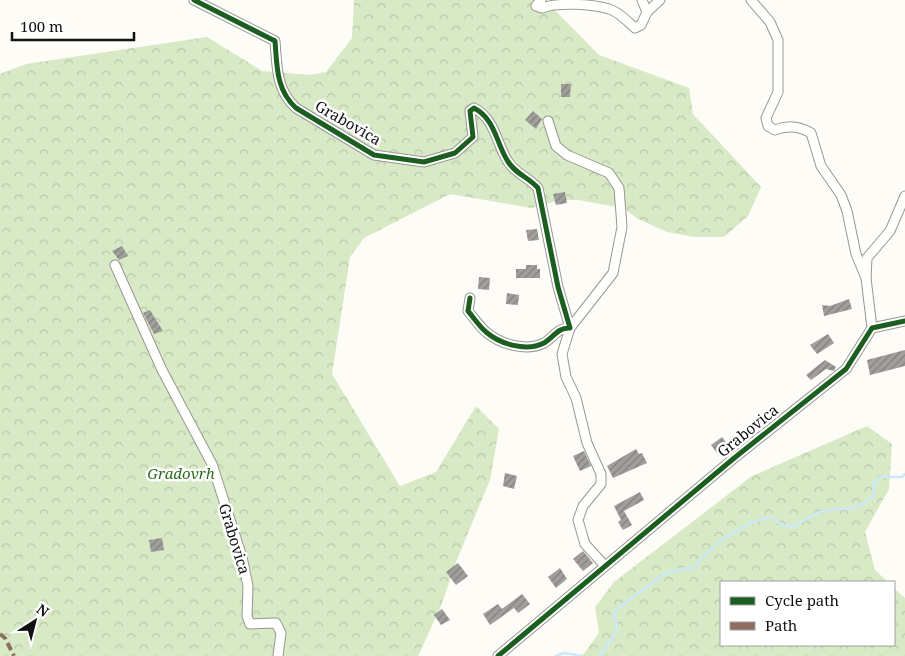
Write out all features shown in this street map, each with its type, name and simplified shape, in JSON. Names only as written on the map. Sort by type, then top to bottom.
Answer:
[{"type":"street","name":"Grabovica","points":[[194,0],[275,41],[277,70],[281,90],[287,99],[296,108],[374,155],[424,162],[455,153],[473,137],[470,111],[474,108],[479,111],[494,127],[507,160],[517,173],[528,177],[538,188],[558,287],[570,328]]},
{"type":"street","points":[[541,0],[536,6],[542,8],[551,5],[563,5],[611,9],[635,28],[640,25],[647,12],[660,0]]},
{"type":"street","points":[[642,0],[647,12]]},
{"type":"street","points":[[752,0],[770,22],[778,40],[778,92],[766,118],[768,126],[775,130],[785,126],[803,128],[811,133],[821,166],[841,195],[847,211],[856,254],[866,278]]},
{"type":"street","points":[[548,121],[556,146],[567,155],[609,173],[619,188],[622,227],[613,273],[570,328],[562,354],[566,377],[576,398],[587,443],[601,474],[601,484],[583,506],[578,520],[585,544],[605,566]]},
{"type":"street","points":[[905,196],[890,231],[867,258],[866,278],[872,328],[905,322]]},
{"type":"street","name":"Grabovica","points":[[115,266],[162,370],[212,464],[242,557],[248,586],[247,616],[250,624],[276,623],[281,633],[278,656]]},
{"type":"street","points":[[470,298],[468,311],[485,332],[500,341],[532,348],[545,342],[558,331],[570,328]]},
{"type":"street","name":"Grabovica","points":[[498,656],[733,459],[846,369],[872,328]]},
{"type":"green space","name":"Gradovrh","points":[[354,0],[545,0],[599,55],[689,88],[693,114],[761,187],[748,216],[724,237],[694,237],[667,232],[638,219],[623,208],[578,200],[561,200],[531,208],[450,194],[364,238],[350,257],[332,374],[400,486],[436,472],[476,406],[499,429],[490,480],[456,562],[441,606],[418,656],[0,656],[0,74],[26,64],[207,37],[262,71],[309,75],[326,72],[352,38]]},
{"type":"green space","points":[[867,426],[892,444],[889,489],[865,532],[875,570],[887,581],[720,581],[720,646],[895,646],[895,589],[905,598],[905,656],[582,656],[599,633],[595,607],[614,582],[752,476]]},
{"type":"building","points":[[561,84],[571,84],[570,97],[561,97]]},
{"type":"building","points":[[533,111],[542,119],[536,129],[525,120]]},
{"type":"building","points":[[565,192],[567,203],[556,205],[553,194]]},
{"type":"building","points":[[537,229],[539,240],[528,241],[526,230]]},
{"type":"building","points":[[122,246],[128,256],[119,260],[112,251]]},
{"type":"building","points":[[526,265],[537,265],[537,269],[540,269],[540,278],[516,278],[516,269],[526,269]]},
{"type":"building","points":[[479,277],[490,278],[489,290],[478,289]]},
{"type":"building","points":[[507,293],[519,295],[518,305],[506,304]]},
{"type":"building","points":[[849,299],[852,309],[824,316],[822,305],[830,306]]},
{"type":"building","points":[[150,310],[163,331],[154,334],[143,313]]},
{"type":"building","points":[[828,334],[834,343],[817,354],[810,345]]},
{"type":"building","points":[[905,350],[905,366],[870,375],[867,360]]},
{"type":"building","points":[[825,360],[836,367],[834,371],[826,369],[811,380],[806,375]]},
{"type":"building","points":[[722,437],[730,448],[719,456],[711,445]]},
{"type":"building","points":[[636,449],[639,454],[642,453],[647,463],[613,478],[607,466]]},
{"type":"building","points":[[584,451],[591,466],[580,471],[573,456]]},
{"type":"building","points":[[505,473],[517,476],[514,489],[503,486]]},
{"type":"building","points":[[640,492],[644,500],[624,511],[632,525],[623,530],[618,522],[621,520],[614,506]]},
{"type":"building","points":[[162,538],[164,550],[151,552],[149,540]]},
{"type":"building","points":[[583,551],[593,563],[583,571],[573,559]]},
{"type":"building","points":[[458,563],[468,576],[456,585],[446,572]]},
{"type":"building","points":[[560,568],[567,579],[556,588],[548,577]]},
{"type":"building","points":[[522,594],[530,604],[518,613],[514,608],[490,625],[483,614],[498,604],[502,609]]},
{"type":"building","points":[[442,609],[450,620],[441,625],[434,615]]},
{"type":"waterway","points":[[600,656],[615,634],[616,623],[614,615],[616,610],[664,574],[680,569],[694,568],[709,551],[737,530],[769,517],[783,525],[793,527],[819,512],[857,507],[873,497],[874,483],[881,477],[902,477],[905,474]]},
{"type":"waterway","points":[[556,656],[564,653],[582,656]]},
{"type":"marked path","points":[[0,634],[5,638],[14,656]]},
{"type":"cycle path","points":[[194,0],[275,41],[279,77],[289,101],[296,108],[374,155],[424,162],[455,153],[473,137],[470,111],[474,108],[486,118],[510,164],[517,172],[538,188],[558,287],[570,328],[562,329],[537,346],[521,347],[506,343],[498,340],[479,325],[468,311],[470,298]]},
{"type":"cycle path","points":[[498,656],[733,459],[846,369],[872,328],[905,321]]}]
